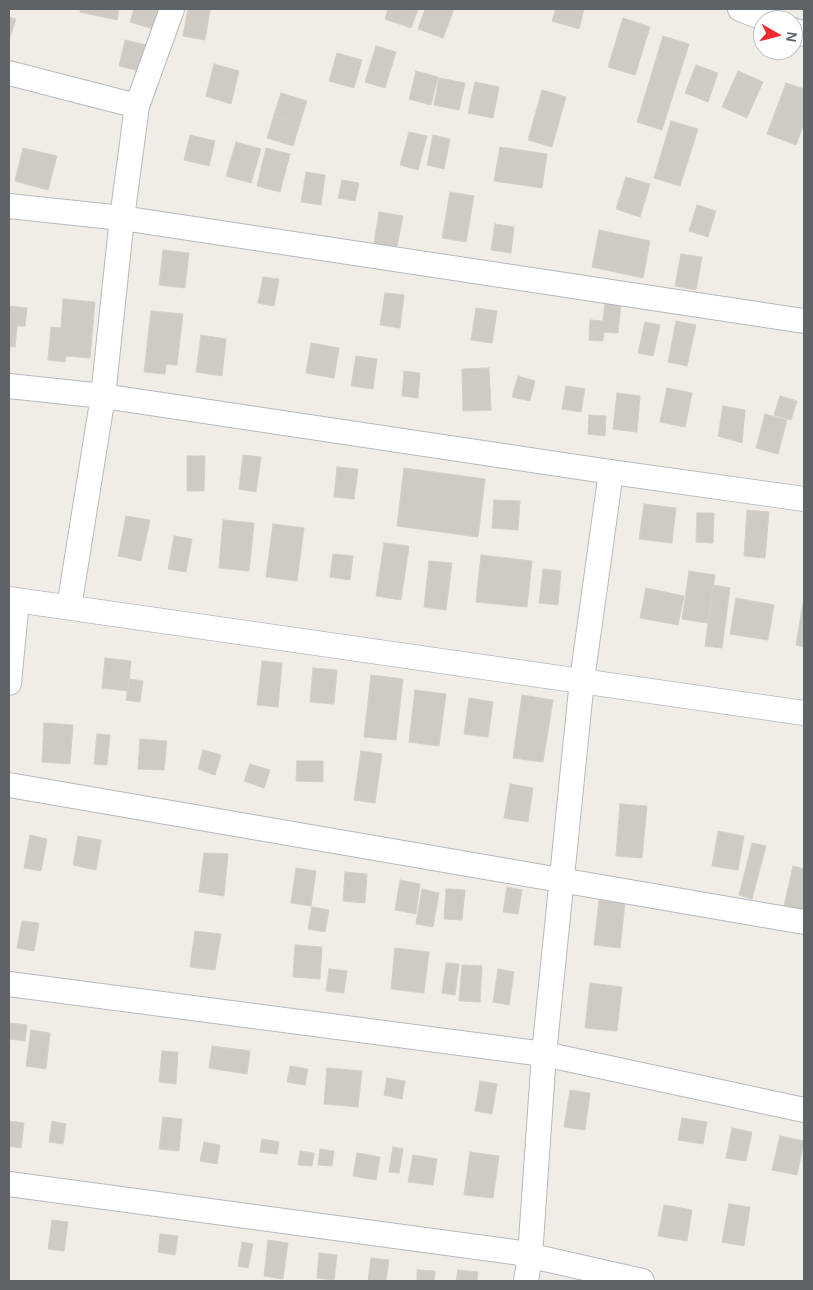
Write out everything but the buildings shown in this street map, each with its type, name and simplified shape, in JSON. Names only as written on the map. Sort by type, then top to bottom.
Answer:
[{"type":"street","points":[[69,607],[103,396],[122,218],[137,106],[172,9]]},
{"type":"street","points":[[740,9],[753,14]]},
{"type":"street","points":[[9,73],[137,106]]},
{"type":"street","points":[[9,206],[122,218],[804,320]]},
{"type":"street","points":[[9,386],[103,396],[804,500]]},
{"type":"street","points":[[526,1281],[530,1256],[544,1054],[582,680],[611,472]]},
{"type":"street","points":[[9,683],[13,599],[804,713]]},
{"type":"street","points":[[9,785],[804,922]]},
{"type":"street","points":[[9,984],[544,1054],[804,1110]]},
{"type":"street","points":[[9,1184],[514,1252],[642,1281]]}]
